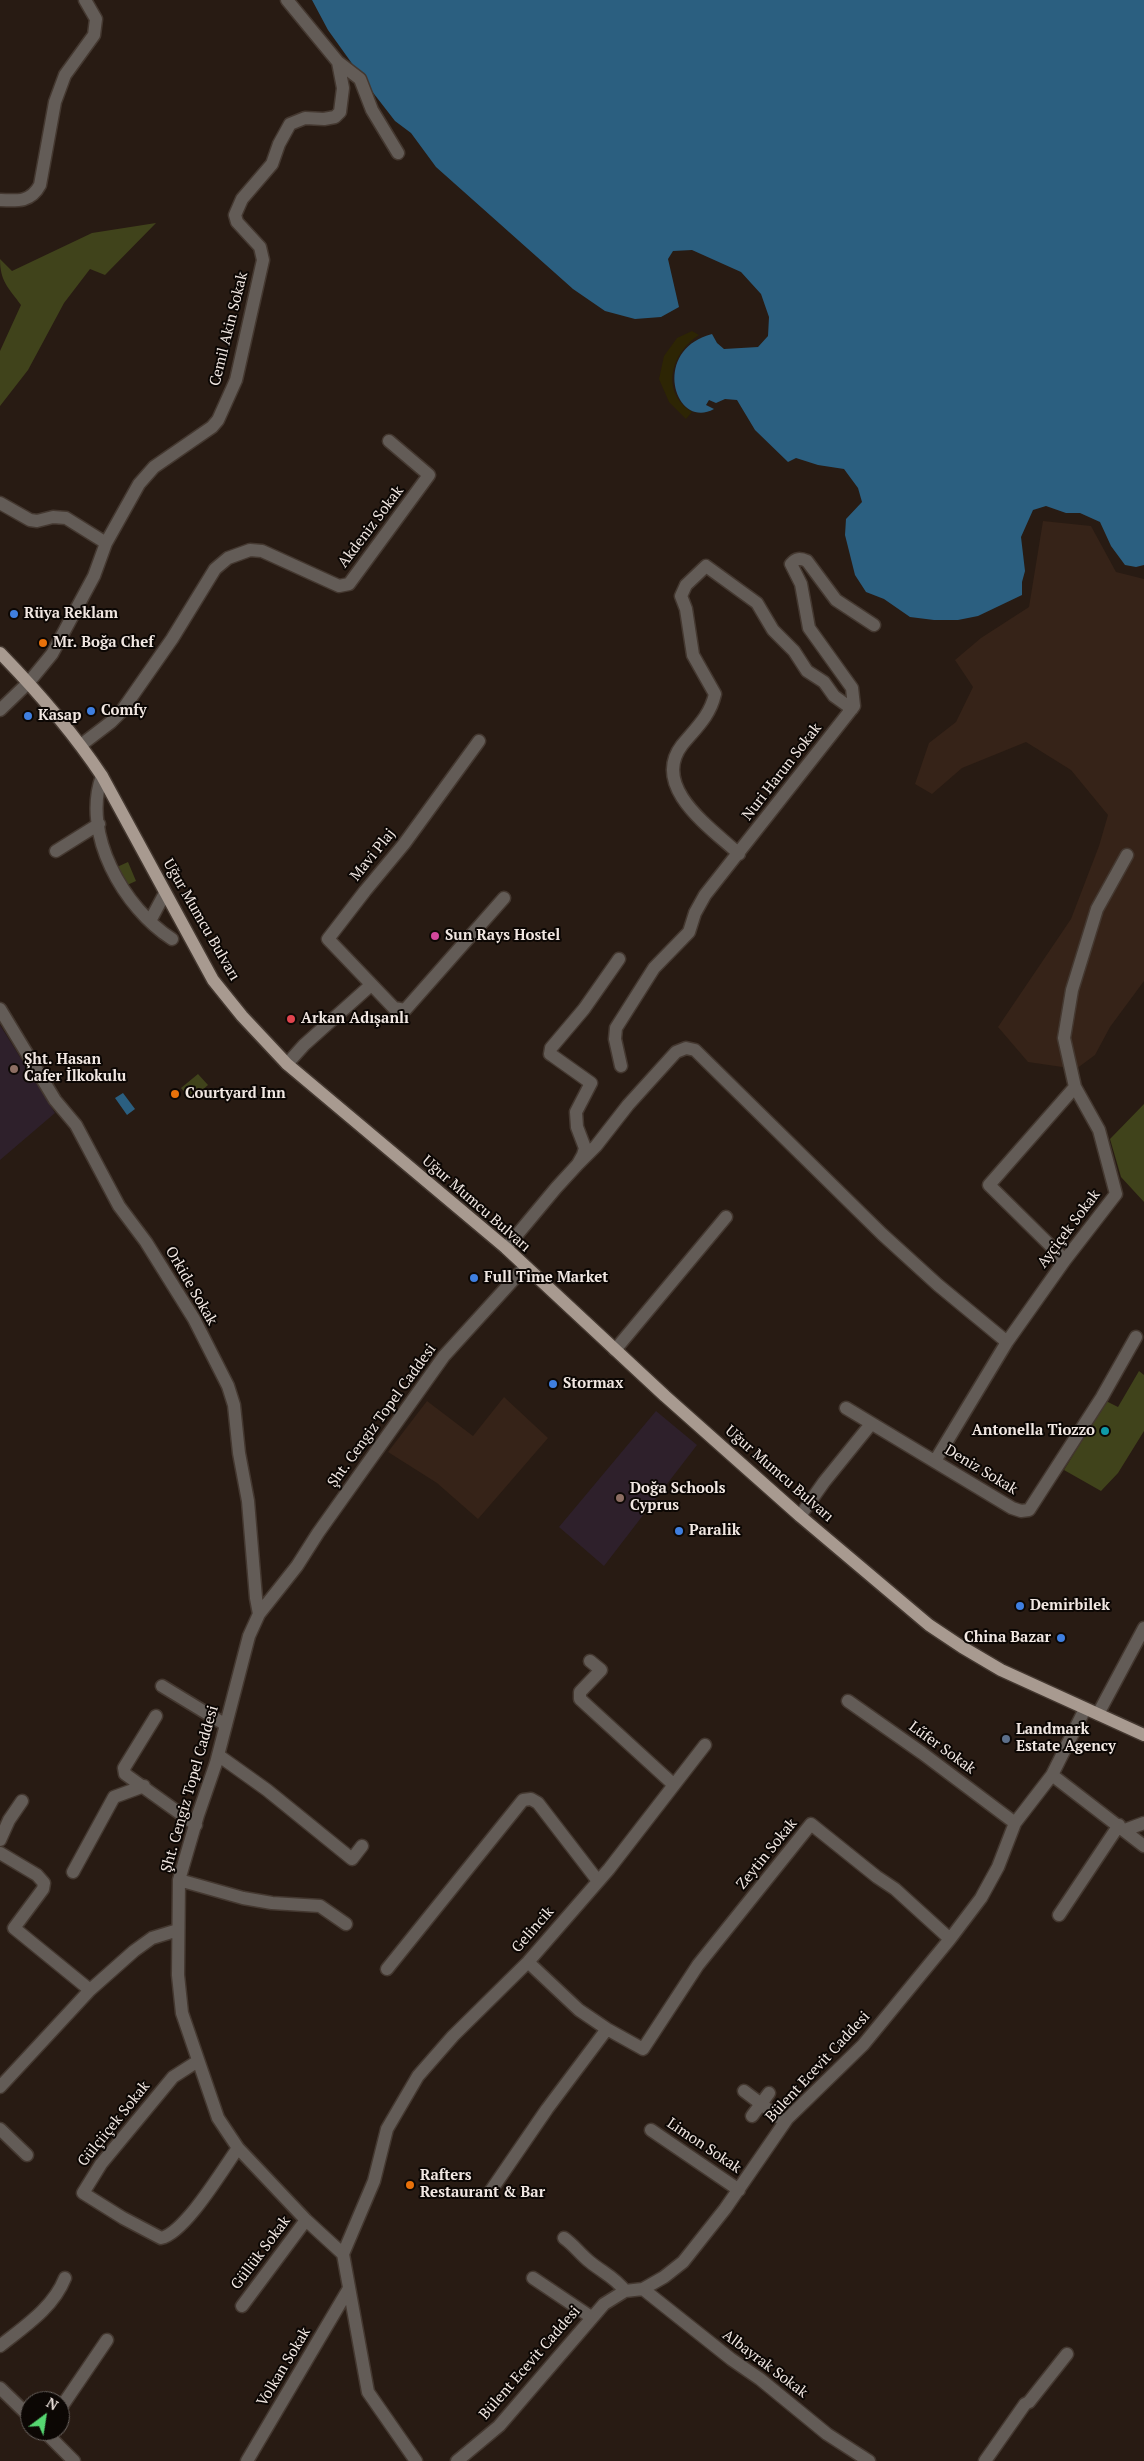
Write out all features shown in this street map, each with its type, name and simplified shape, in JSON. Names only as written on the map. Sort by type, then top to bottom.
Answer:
[{"type":"main road","name":"Uğur Mumcu Bulvarı","points":[[0,653],[29,682],[81,745],[102,776],[213,980],[242,1016],[287,1064],[506,1248],[524,1267],[615,1350],[800,1516],[929,1625],[962,1648],[1001,1670],[1144,1735]]},
{"type":"street","points":[[0,200],[21,202],[35,195],[40,185],[55,102],[65,75],[94,35],[96,20],[85,0]]},
{"type":"street","points":[[287,0],[338,62],[360,79],[372,110],[398,153]]},
{"type":"street","name":"Cemil Akin Sokak","points":[[0,710],[29,682],[52,654],[94,576],[106,543],[140,484],[154,467],[212,427],[218,420],[236,380],[263,260],[260,247],[237,222],[235,215],[242,199],[272,164],[279,144],[290,124],[306,118],[324,120],[335,117],[340,112],[342,88],[338,62]]},
{"type":"street","name":"Akdeniz Sokak","points":[[81,745],[121,712],[172,639],[215,569],[228,558],[250,550],[262,551],[339,586],[348,584],[429,475],[389,441]]},
{"type":"street","points":[[0,503],[30,520],[37,521],[53,517],[66,518],[106,543]]},
{"type":"street","points":[[739,854],[686,803],[676,789],[672,770],[679,749],[712,708],[715,694],[693,655],[686,609],[681,596],[686,585],[706,566],[720,574],[758,603],[773,630],[794,651],[807,671],[824,682],[834,696],[852,709],[854,706],[852,688],[809,628],[801,584],[791,564],[795,560],[802,558],[807,561],[836,600],[874,625]]},
{"type":"street","name":"Nuri Harun Sokak","points":[[621,1066],[615,1039],[616,1028],[654,968],[689,932],[695,913],[705,895],[852,709]]},
{"type":"street","name":"Mavi Plaj","points":[[370,985],[328,939],[415,830],[479,741]]},
{"type":"street","points":[[102,776],[96,792],[99,824],[106,858],[120,886],[150,921],[172,939]]},
{"type":"street","points":[[56,851],[99,824]]},
{"type":"street","name":"Ayçiçek Sokak","points":[[935,1461],[1007,1342],[1065,1260],[1116,1194],[1099,1130],[1075,1087],[1064,1038],[1072,990],[1097,909],[1127,855]]},
{"type":"street","points":[[150,921],[165,893]]},
{"type":"street","points":[[287,1064],[304,1045],[370,985],[394,1008],[400,1011],[408,1008],[504,898]]},
{"type":"street","points":[[578,1164],[585,1148],[577,1127],[576,1112],[590,1083],[550,1054],[551,1048],[584,1010],[618,959]]},
{"type":"street","name":"Orkide Sokak","points":[[0,1009],[56,1100],[76,1125],[119,1206],[146,1242],[194,1319],[228,1386],[234,1405],[239,1453],[248,1501],[259,1614]]},
{"type":"street","points":[[506,1248],[556,1188],[596,1146],[628,1105],[676,1052],[686,1048],[695,1050],[882,1234],[938,1285],[1007,1342]]},
{"type":"street","points":[[1065,1260],[989,1186],[1075,1087]]},
{"type":"street","points":[[615,1350],[726,1217]]},
{"type":"street","name":"Şht. Cengiz Topel Caddesi","points":[[343,2254],[306,2220],[238,2148],[218,2118],[182,2013],[178,1975],[179,1880],[218,1755],[249,1636],[259,1614],[297,1566],[318,1533],[444,1356],[524,1267]]},
{"type":"street","name":"Deniz Sokak","points":[[846,1408],[1021,1512],[1029,1510],[1102,1397],[1136,1337]]},
{"type":"street","points":[[800,1516],[824,1482],[871,1424]]},
{"type":"street","points":[[1098,1714],[1144,1628]]},
{"type":"street","points":[[590,1661],[601,1670],[580,1692],[580,1699],[674,1785]]},
{"type":"street","points":[[162,1686],[226,1725]]},
{"type":"street","name":"Lűfer Sokak","points":[[848,1701],[922,1753],[1015,1823]]},
{"type":"street","name":"Bülent Ecevit Caddesi","points":[[465,2459],[499,2426],[590,2317],[604,2304],[625,2291],[643,2289],[664,2278],[682,2262],[739,2190],[785,2122],[863,2045],[982,1898],[998,1867],[1015,1823],[1052,1775],[1085,1709]]},
{"type":"street","points":[[156,1716],[124,1768],[124,1774],[144,1786],[196,1825]]},
{"type":"street","name":"Gelincik","points":[[343,2254],[374,2181],[387,2128],[418,2076],[453,2036],[528,1962],[624,1852],[705,1745]]},
{"type":"street","points":[[218,1755],[267,1790],[352,1859],[362,1846]]},
{"type":"street","points":[[1052,1775],[1144,1846]]},
{"type":"street","points":[[73,1872],[114,1797],[144,1786]]},
{"type":"street","points":[[387,1969],[523,1800],[531,1799],[538,1803],[598,1881]]},
{"type":"street","points":[[0,1840],[9,1820],[22,1801]]},
{"type":"street","points":[[1059,1915],[1122,1828],[1144,1823]]},
{"type":"street","name":"Zeytin Sokak","points":[[607,2029],[643,2049],[698,1965],[811,1824],[877,1877],[895,1889],[950,1939]]},
{"type":"street","points":[[0,1853],[37,1875],[44,1883],[43,1889],[14,1928],[90,1990]]},
{"type":"street","points":[[179,1880],[243,1898],[272,1903],[320,1906],[346,1924]]},
{"type":"street","points":[[0,2087],[90,1990],[134,1950],[152,1938],[178,1930]]},
{"type":"street","points":[[490,2192],[547,2109],[607,2029],[579,2010],[528,1962]]},
{"type":"street","name":"Gülçiiçek Sokak","points":[[198,2061],[173,2077],[101,2164],[83,2193],[123,2218],[161,2238],[166,2237],[190,2217],[238,2148]]},
{"type":"street","points":[[744,2091],[785,2122]]},
{"type":"street","points":[[752,2116],[769,2093]]},
{"type":"street","points":[[0,2129],[27,2155]]},
{"type":"street","name":"Limon Sokak","points":[[651,2130],[739,2190]]},
{"type":"street","name":"Güllük Sokak","points":[[242,2306],[306,2220]]},
{"type":"street","points":[[564,2238],[576,2246],[588,2261],[618,2281],[625,2291]]},
{"type":"street","points":[[343,2254],[348,2290],[362,2349],[368,2392],[416,2461]]},
{"type":"street","points":[[0,2346],[28,2324],[58,2295],[65,2278]]},
{"type":"street","points":[[533,2278],[590,2317]]},
{"type":"street","name":"Albayrak Sokak","points":[[643,2289],[731,2359],[760,2379],[827,2434],[869,2461]]},
{"type":"street","name":"Volkan Sokak","points":[[247,2461],[348,2290]]},
{"type":"street","points":[[70,2394],[107,2340]]},
{"type":"street","points":[[985,2461],[1025,2404],[1029,2402],[1067,2354]]},
{"type":"street","points":[[0,2388],[20,2407]]},
{"type":"street","points":[[54,2441],[74,2461]]},
{"type":"shaded area","points":[[1043,521],[1091,526],[1116,572],[1144,579],[1144,981],[1110,1027],[1095,1055],[1076,1069],[1028,1062],[998,1027],[1071,919],[1099,846],[1108,815],[1071,770],[1026,742],[962,768],[932,794],[915,784],[929,743],[956,722],[973,687],[955,660],[981,638],[1029,607]]},
{"type":"shaded area","name":"Şht. Hasan Cafer İlkokulu","points":[[0,1025],[55,1113],[0,1160]]},
{"type":"shaded area","points":[[504,1397],[548,1438],[478,1519],[437,1483],[388,1452],[427,1401],[473,1436]]},
{"type":"shaded area","name":"Doğa Schools Cyprus","points":[[656,1411],[697,1445],[604,1566],[559,1527]]},
{"type":"green space","points":[[156,223],[105,275],[90,269],[64,303],[28,370],[0,406],[0,351],[21,305],[3,279],[0,259],[12,271],[92,233]]},
{"type":"green space","points":[[128,862],[136,881],[125,886],[117,867]]},
{"type":"green space","points":[[198,1074],[208,1085],[191,1100],[181,1088]]},
{"type":"green space","points":[[1144,1104],[1144,1202],[1121,1177],[1110,1139]]},
{"type":"green space","points":[[1139,1371],[1144,1375],[1144,1431],[1118,1473],[1101,1491],[1064,1470],[1106,1401],[1118,1407]]},
{"type":"sand","points":[[692,331],[699,335],[682,352],[676,362],[673,373],[673,384],[676,394],[682,404],[692,412],[686,419],[669,402],[659,379],[664,356],[677,338]]},
{"type":"water","points":[[312,0],[1144,0],[1144,565],[1136,567],[1125,565],[1111,546],[1100,522],[1080,513],[1066,513],[1046,506],[1033,510],[1021,537],[1025,571],[1022,582],[1022,595],[978,616],[958,620],[934,620],[910,617],[884,599],[866,592],[855,575],[845,535],[846,519],[862,502],[858,488],[844,469],[818,465],[796,458],[788,462],[755,430],[737,400],[725,399],[716,403],[709,400],[706,405],[714,409],[700,413],[689,409],[680,399],[675,386],[675,371],[681,356],[693,343],[712,334],[717,343],[724,349],[758,347],[768,336],[769,317],[761,294],[741,272],[692,250],[673,251],[668,259],[679,307],[661,317],[635,319],[605,311],[573,289],[436,167],[411,133],[395,121],[371,90],[328,30]]},
{"type":"water","points":[[123,1093],[135,1109],[127,1115],[115,1098]]},
{"type":"place","name":"Rüya Reklam","points":[[14,614]]},
{"type":"place","name":"Mr. Boğa Chef","points":[[43,643]]},
{"type":"place","name":"Comfy","points":[[91,711]]},
{"type":"place","name":"Kasap","points":[[28,716]]},
{"type":"place","name":"Sun Rays Hostel","points":[[435,936]]},
{"type":"place","name":"Arkan Adışanlı","points":[[291,1019]]},
{"type":"place","name":"Şht. Hasan Cafer İlkokulu","points":[[14,1069]]},
{"type":"place","name":"Courtyard Inn","points":[[175,1094]]},
{"type":"place","name":"Full Time Market","points":[[474,1278]]},
{"type":"place","name":"Stormax","points":[[553,1384]]},
{"type":"place","name":"Antonella Tiozzo","points":[[1105,1431]]},
{"type":"place","name":"Doğa Schools Cyprus","points":[[620,1498]]},
{"type":"place","name":"Paralik","points":[[679,1531]]},
{"type":"place","name":"Demirbilek","points":[[1020,1606]]},
{"type":"place","name":"China Bazar","points":[[1061,1638]]},
{"type":"place","name":"Landmark Estate Agency","points":[[1006,1739]]},
{"type":"place","name":"Rafters Restaurant & Bar","points":[[410,2185]]}]
